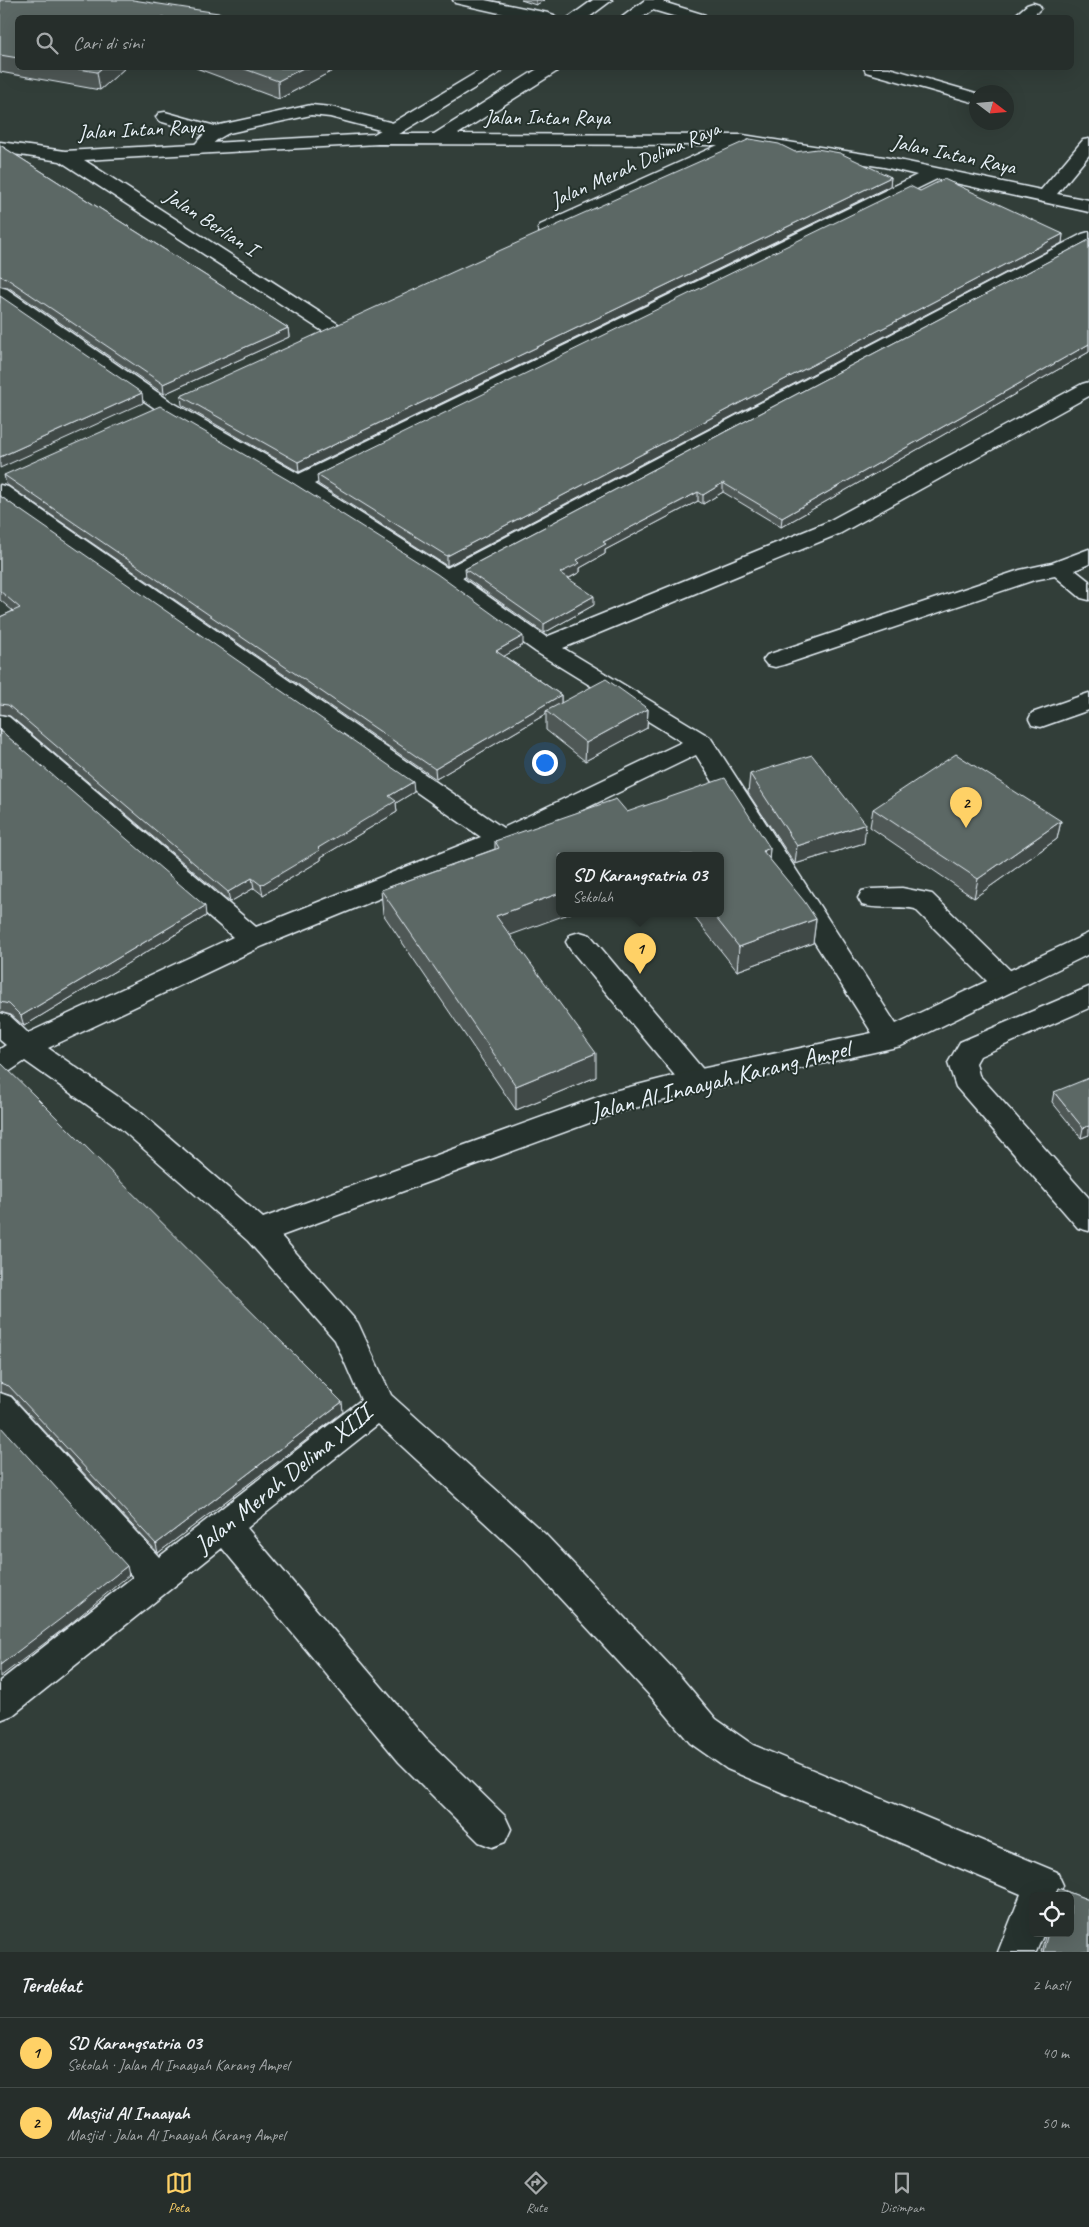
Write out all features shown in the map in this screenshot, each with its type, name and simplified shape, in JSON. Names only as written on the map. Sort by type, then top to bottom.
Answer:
[{"type":"street","points":[[462,0],[534,15]]},
{"type":"street","points":[[581,15],[604,0]]},
{"type":"street","points":[[633,15],[653,2],[690,15]]},
{"type":"street","points":[[378,139],[492,70]]},
{"type":"street","points":[[438,139],[547,70]]},
{"type":"street","points":[[879,70],[969,96]]},
{"type":"street","points":[[933,85],[947,73]]},
{"type":"street","points":[[200,149],[204,142],[223,129],[311,110],[331,112],[395,129]]},
{"type":"street","points":[[165,116],[217,132]]},
{"type":"street","name":"Jalan Intan Raya","points":[[0,147],[65,156],[378,139],[743,140],[845,155],[1089,206]]},
{"type":"street","name":"Jalan Merah Delima Raya","points":[[528,238],[743,140]]},
{"type":"street","points":[[1045,197],[1089,144]]},
{"type":"street","name":"Jalan Berlian I","points":[[65,156],[322,332],[349,320]]},
{"type":"street","points":[[298,483],[933,174]]},
{"type":"street","points":[[446,577],[1089,238]]},
{"type":"street","points":[[0,293],[162,405],[298,483],[446,577],[544,647],[701,743],[891,1038]]},
{"type":"street","points":[[544,647],[833,528],[1089,388]]},
{"type":"street","points":[[3,482],[501,839]]},
{"type":"street","points":[[775,660],[1028,574],[1059,568],[1089,556]]},
{"type":"street","points":[[1059,568],[1089,593]]},
{"type":"street","points":[[1041,719],[1089,701]]},
{"type":"street","points":[[0,723],[252,939]]},
{"type":"street","points":[[12,1055],[252,939],[501,839],[701,743]]},
{"type":"street","points":[[871,898],[902,896],[923,901],[1006,983]]},
{"type":"street","points":[[580,942],[696,1081]]},
{"type":"street","name":"Jalan Al Inaayah Karang Ampel","points":[[260,1232],[614,1102],[696,1081],[891,1038],[1089,943]]},
{"type":"street","points":[[1089,997],[970,1049],[962,1063],[966,1080],[1089,1219]]},
{"type":"street","name":"Jalan Merah Delima XIII","points":[[0,1023],[12,1055],[130,1120],[260,1232],[347,1332],[379,1404],[0,1702]]},
{"type":"street","points":[[379,1404],[533,1545],[666,1686],[703,1731],[740,1756],[1044,1885],[1041,1892]]},
{"type":"street","points":[[0,1407],[157,1579]]},
{"type":"street","points":[[224,1526],[412,1750],[492,1829]]},
{"type":"street","points":[[1017,1952],[1029,1922]]},
{"type":"building","points":[[0,0],[133,0],[228,15],[15,15],[15,58],[0,55]]},
{"type":"building","points":[[248,70],[299,70],[278,81]]},
{"type":"building","points":[[750,139],[779,144],[795,152],[817,149],[840,153],[891,177],[298,462],[181,396],[501,250]]},
{"type":"building","points":[[0,145],[288,328],[163,384],[6,278],[0,276]]},
{"type":"building","points":[[944,179],[1063,234],[447,556],[317,475],[910,186],[920,191]]},
{"type":"building","points":[[1089,240],[1089,344],[782,518],[723,483],[703,495],[698,492],[603,542],[606,544],[577,560],[580,563],[560,573],[594,596],[544,624],[465,569]]},
{"type":"building","points":[[0,296],[142,393],[0,457]]},
{"type":"building","points":[[160,406],[288,480],[437,574],[523,636],[496,651],[561,695],[435,769],[4,475]]},
{"type":"building","points":[[0,496],[413,782],[389,796],[396,801],[318,848],[320,850],[261,885],[252,878],[228,892],[8,705],[0,704],[0,617],[20,608],[0,591]]},
{"type":"building","points":[[606,679],[648,709],[586,743],[546,711]]},
{"type":"building","points":[[0,730],[205,906],[21,1016],[9,1004],[0,1002]]},
{"type":"building","points":[[956,754],[1061,821],[978,879],[873,809]]},
{"type":"building","points":[[812,755],[866,824],[797,846],[750,774]]},
{"type":"building","points":[[725,778],[770,848],[763,851],[804,901],[816,919],[739,947],[715,917],[724,917],[724,852],[556,852],[556,894],[496,916],[596,1053],[516,1086],[381,890],[499,848],[495,841],[616,799],[627,812]]},
{"type":"building","points":[[2,1064],[342,1402],[156,1544],[9,1386],[0,1383],[0,1065]]},
{"type":"building","points":[[1089,1078],[1089,1126],[1083,1128],[1054,1092]]},
{"type":"building","points":[[0,1426],[127,1566],[0,1665]]},
{"type":"building","points":[[1058,1888],[1068,1892],[1057,1892]]},
{"type":"building","points":[[1074,1894],[1089,1900],[1089,1952],[1043,1952],[1047,1937],[1074,1937]]},
{"type":"place","name":"Masjid Al Inaayah","points":[[966,828]]},
{"type":"place","name":"SD Karangsatria 03","points":[[640,974]]}]
